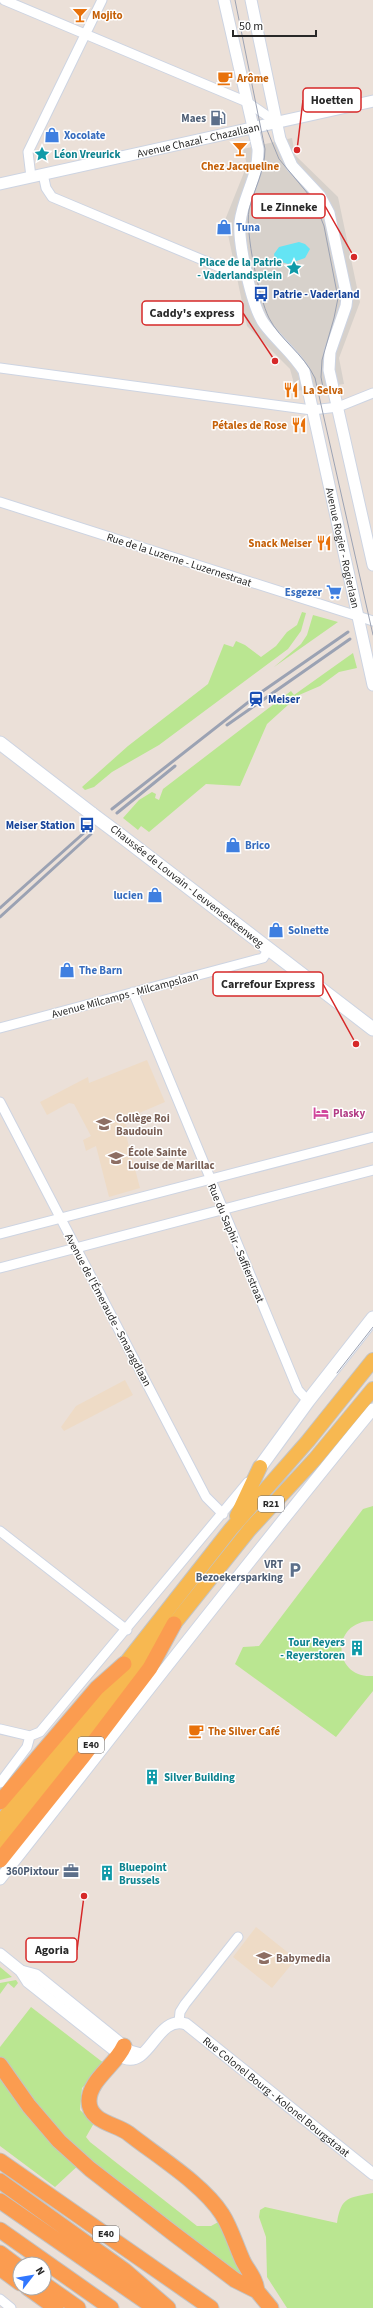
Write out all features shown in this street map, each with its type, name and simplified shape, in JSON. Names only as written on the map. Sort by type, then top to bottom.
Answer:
[{"type":"highway","name":"E40","points":[[0,1860],[84,1755],[150,1668],[174,1624]]},
{"type":"highway","points":[[0,1802],[97,1688],[124,1664]]},
{"type":"highway","points":[[122,2050],[93,2087],[89,2102],[92,2111],[100,2121],[119,2126],[208,2196],[223,2215],[244,2262],[256,2283],[257,2291]]},
{"type":"highway","points":[[0,2065],[43,2125],[90,2169],[235,2280],[257,2291],[271,2308]]},
{"type":"highway","name":"E40","points":[[0,2160],[211,2308]]},
{"type":"highway","name":"E40","points":[[0,2181],[90,2244],[124,2270],[168,2308]]},
{"type":"highway","points":[[0,2202],[155,2308]]},
{"type":"highway","points":[[5,2233],[111,2308]]},
{"type":"highway","points":[[0,2253],[12,2262]]},
{"type":"highway","points":[[0,2268],[12,2276]]},
{"type":"highway","points":[[52,2290],[78,2308]]},
{"type":"highway","points":[[39,2296],[56,2308]]},
{"type":"main road","name":"Chaussée de Louvain - Leuvensesteenweg","points":[[0,743],[373,1029]]},
{"type":"main road","points":[[231,1529],[260,1467],[308,1401],[373,1318]]},
{"type":"main road","name":"R21","points":[[0,1823],[231,1529],[308,1441],[373,1360]]},
{"type":"main road","name":"R21","points":[[0,1842],[250,1529],[315,1459],[373,1389]]},
{"type":"street","points":[[4,0],[247,102],[276,122]]},
{"type":"street","points":[[31,177],[28,152],[102,0]]},
{"type":"street","points":[[224,0],[258,155],[256,170],[240,223],[247,270],[259,316],[304,371],[312,410]]},
{"type":"street","points":[[251,0],[280,139],[288,160],[320,196],[329,213],[334,231],[347,297],[346,306],[330,352],[329,361],[373,565]]},
{"type":"street","name":"Avenue Chazal - Chazallaan","points":[[0,184],[373,101]]},
{"type":"street","points":[[43,174],[46,188],[52,197],[229,272],[247,270]]},
{"type":"street","points":[[0,368],[312,410],[338,407],[373,393]]},
{"type":"street","name":"Avenue Rogier - Rogierlaan","points":[[312,410],[373,685]]},
{"type":"street","name":"Rue de la Luzerne - Luzernestraat","points":[[0,502],[373,621]]},
{"type":"street","name":"Avenue Milcamps - Milcampslaan","points":[[0,1028],[257,960],[263,958],[269,949]]},
{"type":"street","name":"Rue du Saphir - Saffierstraat","points":[[133,992],[298,1390],[308,1401]]},
{"type":"street","name":"Avenue de l'Émeraude - Smaragdlaan","points":[[0,1102],[206,1497],[223,1514]]},
{"type":"street","points":[[0,1234],[373,1137]]},
{"type":"street","points":[[0,1268],[222,1208],[373,1170]]},
{"type":"street","points":[[0,1879],[78,1782],[220,1597],[373,1409]]},
{"type":"street","points":[[0,1729],[30,1736],[40,1732],[127,1630],[260,1467]]},
{"type":"street","points":[[0,1531],[127,1630]]},
{"type":"street","points":[[0,1782],[27,1747],[30,1736]]},
{"type":"street","points":[[0,1954],[21,1971],[28,1982],[122,2050],[128,2060],[141,2054],[168,2025],[179,2022],[180,2012],[185,2004],[238,1937]]},
{"type":"street","name":"Rue Colonel Bourg - Kolonel Bourgstraat","points":[[179,2022],[186,2024],[197,2032],[373,2174]]},
{"type":"street","points":[[0,2299],[11,2308]]},
{"type":"shaded area","name":"Place de la Patrie - Vaderlandsplein","points":[[292,138],[295,155],[338,197],[360,302],[339,358],[344,384],[296,391],[290,369],[247,326],[225,220],[247,165],[243,149]]},
{"type":"shaded area","points":[[147,1060],[165,1102],[123,1120],[127,1127],[121,1129],[125,1131],[140,1188],[109,1197],[96,1146],[86,1151],[83,1140],[91,1136],[74,1104],[69,1103],[47,1115],[40,1102],[88,1077],[89,1083]]},
{"type":"shaded area","points":[[125,1380],[133,1395],[64,1431],[61,1427],[76,1406]]},
{"type":"shaded area","name":"Babymedia","points":[[256,1927],[296,1959],[272,1988],[233,1957]]},
{"type":"green space","points":[[302,612],[306,613],[301,631],[288,649],[159,745],[112,772],[94,787],[85,790],[82,787],[128,746],[208,684],[224,644],[233,647],[236,641],[245,645],[261,657],[276,646],[287,632],[297,625]]},
{"type":"green space","points":[[313,615],[338,622],[274,667],[301,644],[307,635]]},
{"type":"green space","points":[[353,653],[357,668],[339,672],[320,686],[299,695],[267,724],[240,786],[206,784],[149,832],[141,826],[138,830],[123,818],[139,800],[152,792],[156,794],[155,798],[159,800],[163,789],[291,691],[294,695]]},
{"type":"green space","points":[[373,1506],[373,1621],[359,1623],[349,1630],[343,1639],[342,1649],[344,1660],[350,1669],[359,1674],[373,1676],[373,1691],[336,1737],[235,1664],[243,1647],[259,1646],[363,1509]]},
{"type":"green space","points":[[0,1967],[12,1977],[0,1980]]},
{"type":"green space","points":[[16,1980],[18,1983],[14,1988],[8,1983],[0,1994],[0,1983]]},
{"type":"green space","points":[[31,2007],[105,2064],[82,2088],[80,2110],[94,2123],[86,2137],[90,2142],[197,2226],[211,2226],[222,2220],[247,2276],[244,2279],[82,2162],[55,2187],[0,2146],[0,2047]]},
{"type":"green space","points":[[373,2193],[373,2308],[287,2308],[267,2277],[266,2237],[259,2217],[260,2210],[265,2207],[337,2223],[344,2203],[352,2198]]},
{"type":"water","points":[[299,242],[305,244],[310,249],[305,258],[288,264],[275,260],[274,254],[279,247]]},
{"type":"tram line","points":[[235,0],[265,149],[265,157],[251,202],[248,220],[251,249],[257,281],[269,318],[279,333],[304,361],[315,378],[373,635]]},
{"type":"tram line","points":[[267,130],[279,159],[314,201],[324,226],[338,298],[322,360],[321,377],[324,393]]},
{"type":"tram line","points":[[337,1373],[373,1327]]},
{"type":"railway","points":[[112,809],[260,693],[348,632]]},
{"type":"railway","points":[[227,725],[350,639]]},
{"type":"railway","points":[[117,813],[175,766]]},
{"type":"railway","points":[[0,908],[86,831]]},
{"type":"railway","points":[[0,917],[91,834]]},
{"type":"place","name":"Mojito","points":[[80,15]]},
{"type":"place","name":"Arôme","points":[[225,78]]},
{"type":"place","name":"Maes","points":[[218,118]]},
{"type":"place","name":"Xocolate","points":[[52,135]]},
{"type":"place","name":"Chez Jacqueline","points":[[240,149]]},
{"type":"place","name":"Hoetten","points":[[297,150]]},
{"type":"place","name":"Léon Vreurick","points":[[42,154]]},
{"type":"place","name":"Tuna","points":[[224,227]]},
{"type":"place","name":"Le Zinneke","points":[[354,257]]},
{"type":"place","name":"Place de la Patrie - Vaderlandsplein","points":[[294,268]]},
{"type":"place","name":"Patrie - Vaderland","points":[[261,294]]},
{"type":"place","name":"Caddy's express","points":[[275,361]]},
{"type":"place","name":"La Selva","points":[[291,390]]},
{"type":"place","name":"Pétales de Rose","points":[[299,425]]},
{"type":"place","name":"Snack Meiser","points":[[324,543]]},
{"type":"place","name":"Esgezer","points":[[334,592]]},
{"type":"place","name":"Meiser","points":[[256,699]]},
{"type":"place","name":"Meiser Station","points":[[87,825]]},
{"type":"place","name":"Brico","points":[[233,845]]},
{"type":"place","name":"lucien","points":[[155,895]]},
{"type":"place","name":"Solnette","points":[[276,930]]},
{"type":"place","name":"The Barn","points":[[67,970]]},
{"type":"place","name":"Carrefour Express","points":[[356,1044]]},
{"type":"place","name":"Plasky","points":[[321,1113]]},
{"type":"place","name":"Collège Roi Baudouin","points":[[104,1124]]},
{"type":"place","name":"École Sainte Louise de Marillac","points":[[116,1158]]},
{"type":"place","name":"VRT Bezoekersparking","points":[[295,1570]]},
{"type":"place","name":"Tour Reyers - Reyerstoren","points":[[357,1648]]},
{"type":"place","name":"The Silver Café","points":[[196,1731]]},
{"type":"place","name":"Silver Building","points":[[152,1777]]},
{"type":"place","name":"360Pixtour","points":[[71,1871]]},
{"type":"place","name":"Bluepoint Brussels","points":[[107,1873]]},
{"type":"place","name":"Agoria","points":[[84,1896]]},
{"type":"place","name":"Babymedia","points":[[264,1958]]}]
